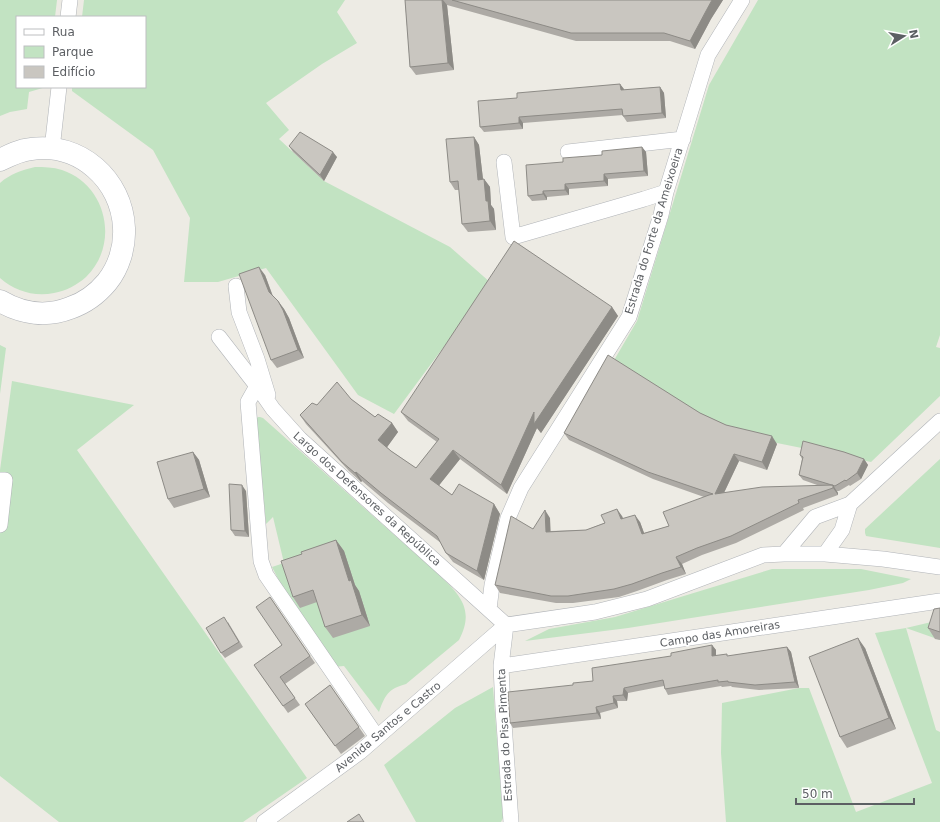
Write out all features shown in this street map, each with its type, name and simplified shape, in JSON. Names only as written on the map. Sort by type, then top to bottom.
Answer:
[{"type":"main road","points":[[0,160],[10,155],[33,148],[52,149],[79,156],[98,170],[113,188],[122,210],[125,233],[124,245],[116,267],[103,286],[85,302],[64,311],[40,313],[17,309],[0,301]]},
{"type":"street","points":[[68,16],[70,0]]},
{"type":"street","name":"Estrada do Forte da Ameixoeira","points":[[488,608],[508,518],[521,488],[628,316],[661,215],[666,192],[708,54],[742,0]]},
{"type":"street","points":[[52,149],[59,88]]},
{"type":"street","points":[[568,152],[683,139]]},
{"type":"street","points":[[504,162],[514,238],[666,192]]},
{"type":"street","points":[[236,286],[239,312],[273,409]]},
{"type":"street","name":"Largo dos Defensores da República","points":[[219,337],[273,409],[300,440],[506,625]]},
{"type":"street","points":[[257,386],[248,402],[261,561],[266,575],[378,737]]},
{"type":"street","points":[[784,554],[815,517],[850,504],[940,421]]},
{"type":"street","points":[[0,525],[3,480]]},
{"type":"street","points":[[825,554],[842,530],[850,504]]},
{"type":"street","points":[[506,625],[595,612],[647,599],[763,556],[784,554],[825,554],[883,559],[940,567]]},
{"type":"street","name":"Campo das Amoreiras","points":[[501,666],[940,601]]},
{"type":"street","name":"Avenida Santos e Castro","points":[[264,822],[360,752],[506,625]]},
{"type":"street","name":"Estrada do Pisa Pimenta","points":[[506,625],[501,666],[502,709],[511,822]]},
{"type":"green space","points":[[0,0],[57,0],[55,16],[16,16],[16,88],[43,88],[29,92],[27,109],[10,112],[0,116]]},
{"type":"green space","points":[[84,0],[345,0],[337,12],[357,43],[322,64],[266,103],[289,130],[279,139],[324,181],[450,247],[491,283],[394,414],[358,395],[266,268],[218,282],[184,282],[190,218],[153,150],[72,91],[72,88],[146,88],[146,16],[82,16]]},
{"type":"green space","points":[[758,0],[940,0],[940,335],[936,347],[940,348],[940,396],[871,462],[731,432],[613,362],[637,321],[709,85]]},
{"type":"green space","points":[[35,167],[62,170],[77,178],[90,188],[104,217],[105,233],[103,248],[97,264],[86,277],[75,285],[58,292],[47,294],[18,290],[0,278],[0,183],[16,173]]},
{"type":"green space","points":[[0,345],[6,348],[0,394]]},
{"type":"green space","points":[[12,381],[134,405],[77,450],[307,778],[243,822],[59,822],[0,776],[0,470]]},
{"type":"green space","points":[[258,417],[263,418],[436,572],[451,587],[462,602],[466,619],[464,629],[459,640],[406,684],[391,691],[385,697],[379,712],[344,666],[332,667],[304,629],[272,567],[284,563],[273,517],[266,524],[256,419]]},
{"type":"green space","points":[[940,459],[940,548],[866,536],[865,529]]},
{"type":"green space","points":[[772,569],[861,569],[911,579],[903,583],[869,590],[628,628],[525,641],[549,629],[615,617]]},
{"type":"green space","points":[[940,620],[940,640],[906,628]]},
{"type":"green space","points":[[906,628],[936,730],[940,732],[940,822],[726,822],[721,753],[722,703],[799,688],[809,688],[856,812],[932,783],[875,633]]},
{"type":"green space","points":[[493,687],[503,818],[501,822],[416,822],[384,765],[455,708]]},
{"type":"building","points":[[405,0],[442,0],[448,63],[410,67]]},
{"type":"building","points":[[452,0],[712,0],[690,41],[664,33],[571,33]]},
{"type":"building","points":[[620,84],[621,90],[660,87],[662,113],[623,116],[622,109],[519,117],[519,123],[480,127],[478,101],[517,98],[517,93]]},
{"type":"building","points":[[300,132],[333,152],[320,175],[289,146]]},
{"type":"building","points":[[474,137],[478,180],[484,179],[490,221],[462,224],[458,181],[450,182],[446,139]]},
{"type":"building","points":[[642,147],[644,171],[604,174],[604,181],[565,184],[565,190],[543,191],[543,194],[528,196],[526,165],[563,162],[563,158],[602,155],[602,151]]},
{"type":"building","points":[[514,241],[612,307],[534,424],[534,412],[501,485],[453,450],[430,479],[452,495],[459,484],[494,504],[477,571],[446,553],[437,536],[342,462],[300,415],[312,403],[317,405],[337,382],[351,399],[375,417],[378,414],[392,423],[378,440],[416,468],[439,439],[401,412]]},
{"type":"building","points":[[259,267],[269,292],[278,301],[283,310],[298,350],[271,360],[239,274]]},
{"type":"building","points":[[608,355],[700,413],[726,425],[772,436],[762,462],[734,454],[715,494],[762,487],[833,485],[833,488],[798,500],[799,503],[731,536],[676,557],[681,567],[632,584],[614,589],[568,596],[551,596],[495,585],[511,516],[533,529],[545,510],[546,532],[586,530],[605,523],[601,515],[617,509],[621,519],[635,515],[642,534],[669,526],[663,512],[713,494],[648,472],[564,433]]},
{"type":"building","points":[[803,441],[864,459],[857,473],[846,481],[845,480],[835,486],[799,475],[803,457],[800,455]]},
{"type":"building","points":[[193,452],[204,489],[168,499],[157,462]]},
{"type":"building","points":[[229,484],[242,485],[245,531],[231,530]]},
{"type":"building","points":[[336,540],[362,615],[325,627],[313,590],[293,597],[281,561],[302,554],[301,552]]},
{"type":"building","points":[[270,597],[310,656],[280,677],[295,698],[283,706],[254,665],[282,645],[256,607]]},
{"type":"building","points":[[940,608],[940,632],[928,628],[934,609]]},
{"type":"building","points":[[224,617],[239,642],[221,653],[206,628]]},
{"type":"building","points":[[858,638],[889,718],[840,737],[809,657]]},
{"type":"building","points":[[712,645],[712,656],[727,654],[727,656],[787,647],[795,682],[755,685],[728,681],[718,682],[718,680],[665,689],[663,680],[624,688],[623,695],[613,696],[614,703],[596,707],[597,713],[510,723],[508,692],[573,685],[573,683],[593,681],[592,668],[671,656],[671,653]]},
{"type":"building","points":[[330,685],[359,727],[335,746],[305,704]]},
{"type":"building","points":[[359,814],[364,822],[347,822]]}]
